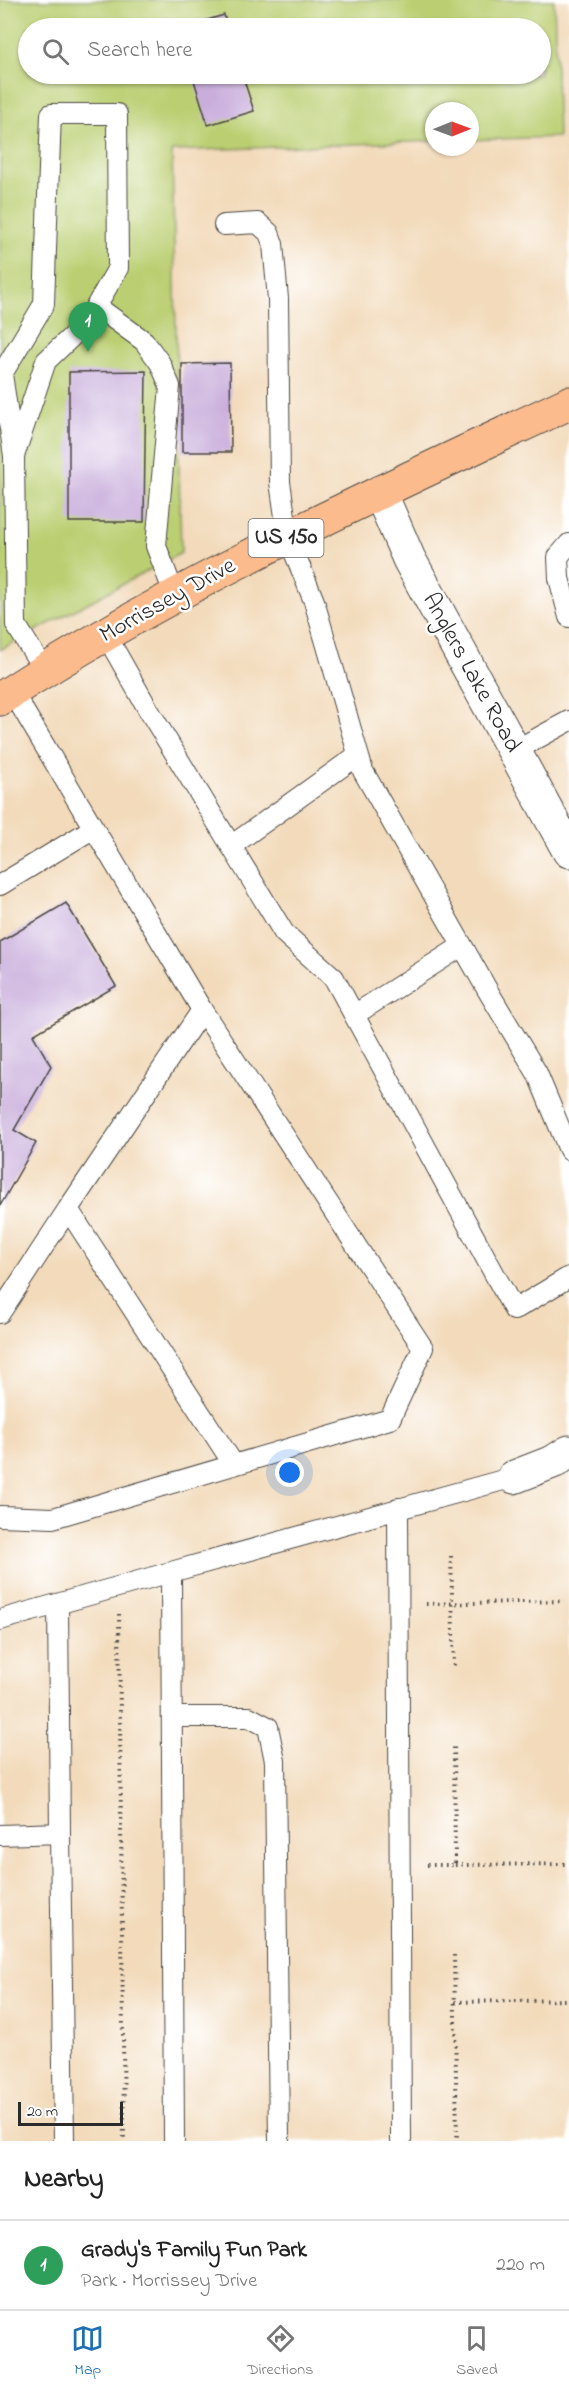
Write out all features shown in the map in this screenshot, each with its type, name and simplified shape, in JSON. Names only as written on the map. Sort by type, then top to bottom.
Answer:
[{"type":"main road","name":"Morrissey Drive","points":[[6,695],[106,634],[288,537],[569,403]]},
{"type":"street","name":"Anglers Lake Road","points":[[380,492],[409,559],[569,851]]},
{"type":"street","points":[[514,1477],[555,1461],[569,1452]]},
{"type":"lane","points":[[14,456],[46,361],[87,322],[118,268],[117,114],[51,114],[44,304],[2,374],[14,456],[16,625],[44,670]]},
{"type":"lane","points":[[224,225],[258,223],[268,233],[273,244],[278,299],[280,482],[288,537],[314,601],[363,771],[537,1073],[569,1150]]},
{"type":"lane","points":[[96,306],[144,341],[160,363],[170,386],[156,546],[175,596]]},
{"type":"lane","points":[[569,544],[558,557],[559,578],[569,617]]},
{"type":"lane","points":[[106,634],[148,710],[284,933],[334,978],[514,1310],[569,1277]]},
{"type":"lane","points":[[0,1516],[53,1518],[390,1419],[423,1348],[202,1010],[93,828],[6,695]]},
{"type":"lane","points":[[514,751],[569,721]]},
{"type":"lane","points":[[231,846],[358,755]]},
{"type":"lane","points":[[0,885],[93,828]]},
{"type":"lane","points":[[354,1015],[462,946]]},
{"type":"lane","points":[[0,1313],[202,1010]]},
{"type":"lane","points":[[68,1209],[234,1465]]},
{"type":"lane","points":[[0,1620],[514,1477]]},
{"type":"lane","points":[[398,1508],[401,2141]]},
{"type":"lane","points":[[171,1572],[174,2141]]},
{"type":"lane","points":[[57,1604],[64,2141]]},
{"type":"lane","points":[[172,1717],[249,1717],[268,1727],[275,1761],[279,2141]]},
{"type":"lane","points":[[0,1835],[60,1833]]},
{"type":"path","points":[[451,1556],[454,1669]]},
{"type":"path","points":[[118,1587],[124,2141]]},
{"type":"path","points":[[399,1605],[564,1601]]},
{"type":"path","points":[[454,1744],[455,1865]]},
{"type":"path","points":[[400,1866],[569,1864]]},
{"type":"path","points":[[454,1955],[457,2141]]},
{"type":"path","points":[[455,2002],[569,2000]]},
{"type":"green space","points":[[0,0],[554,0],[558,137],[479,140],[479,102],[425,102],[425,141],[172,151],[181,553],[0,650]]},
{"type":"building","points":[[195,84],[245,84],[254,111],[208,125]]},
{"type":"building","points":[[230,363],[231,452],[182,452],[182,364]]},
{"type":"building","points":[[146,371],[144,522],[69,522],[69,372]]},
{"type":"building","points":[[66,903],[116,986],[33,1035],[51,1066],[14,1130],[36,1143],[0,1206],[0,942]]},
{"type":"place","name":"Grady's Family Fun Park","points":[[88,352]]}]
